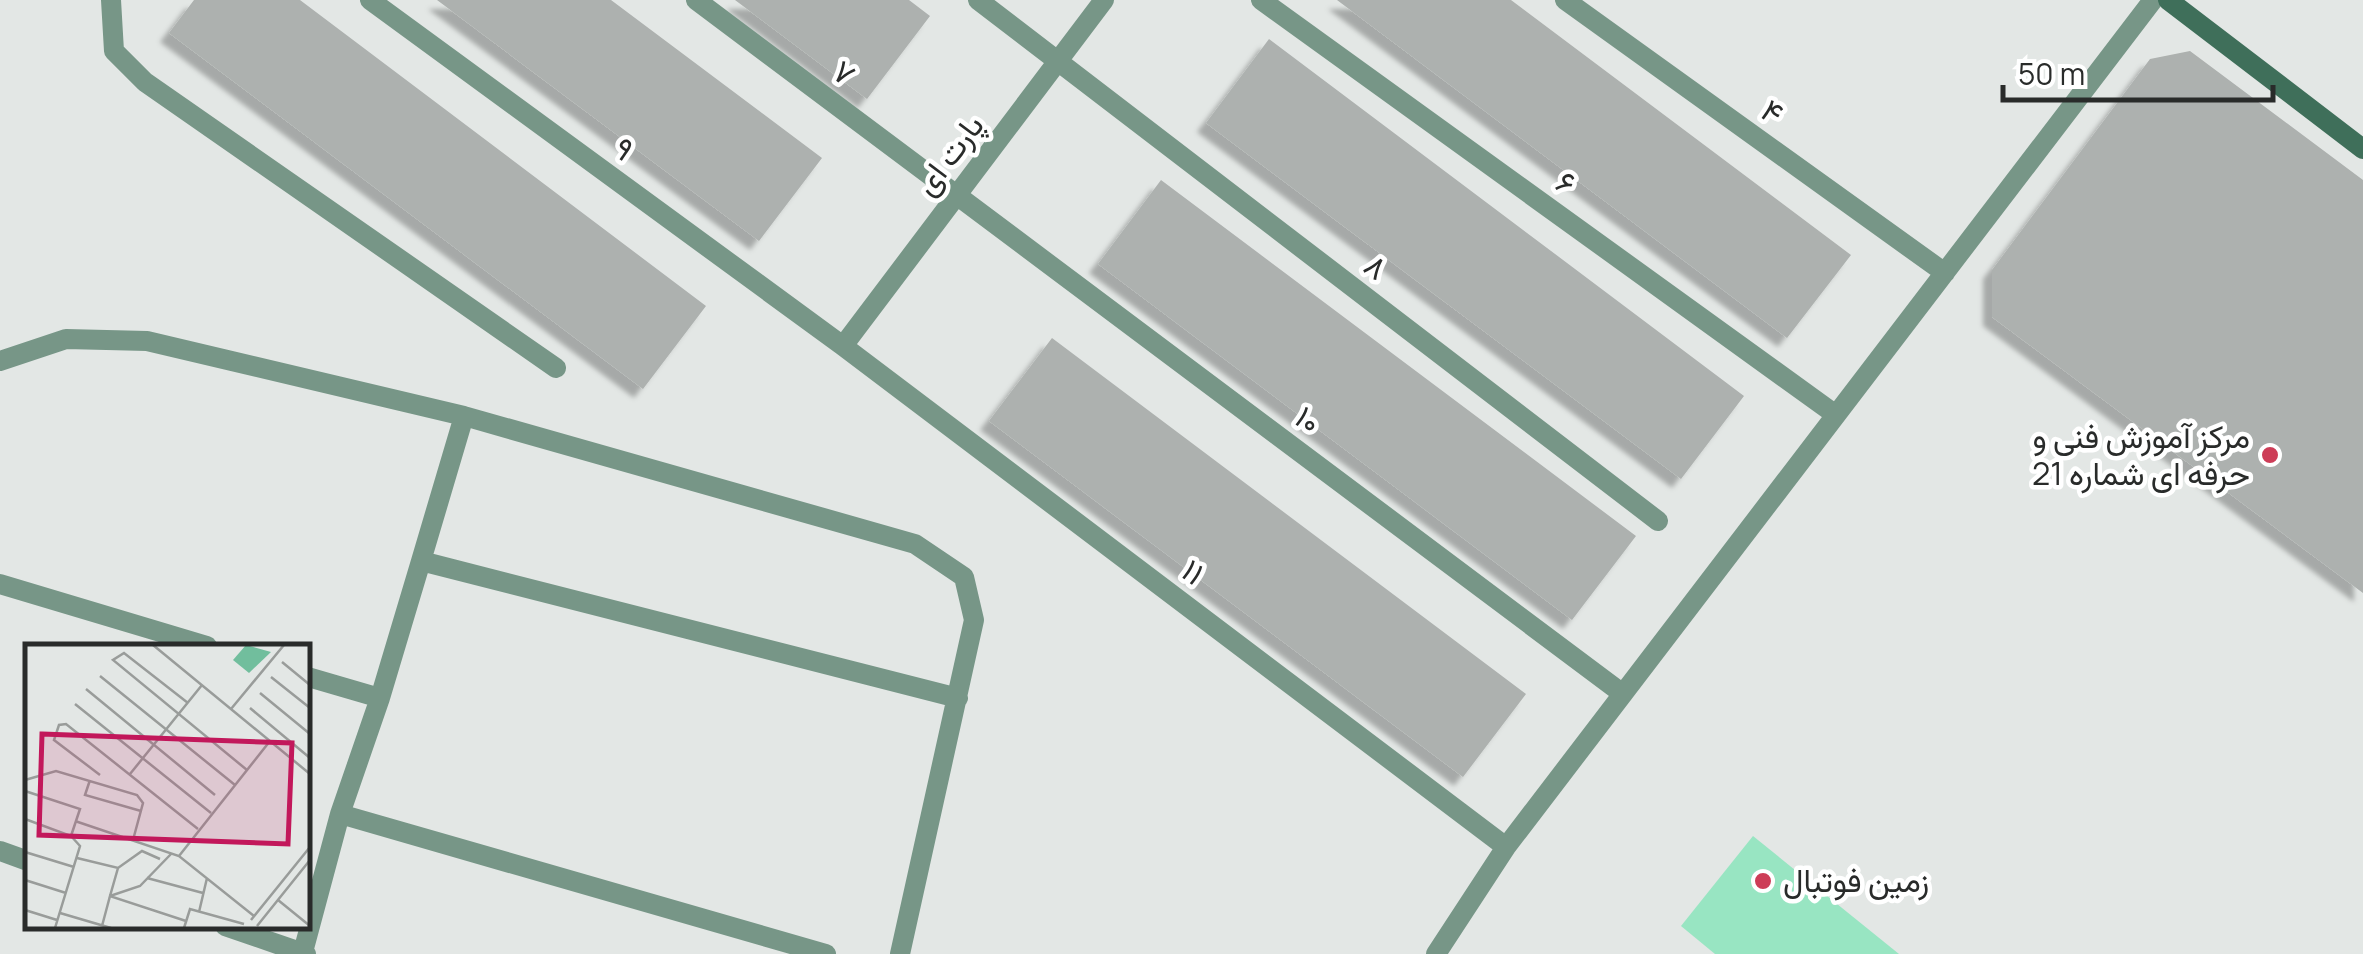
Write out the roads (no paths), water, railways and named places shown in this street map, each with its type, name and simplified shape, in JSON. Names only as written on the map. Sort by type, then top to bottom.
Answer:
[{"type":"street","points":[[111,0],[114,51],[145,82],[556,368]]},
{"type":"street","name":"۹","points":[[370,0],[843,346]]},
{"type":"street","name":"۷","points":[[696,0],[957,194]]},
{"type":"street","name":"۸","points":[[978,0],[1658,521]]},
{"type":"street","name":"پارت ای","points":[[843,346],[1104,0]]},
{"type":"street","name":"۶","points":[[1261,0],[1836,415]]},
{"type":"street","name":"۴","points":[[1565,0],[1944,272]]},
{"type":"street","points":[[1436,954],[1506,847],[2153,0]]},
{"type":"street","points":[[2168,0],[2363,149]]},
{"type":"street","name":"۱۰","points":[[957,194],[1623,694]]},
{"type":"street","points":[[0,361],[66,339],[147,341],[464,416],[916,544],[964,577],[974,620],[900,954]]},
{"type":"street","name":"۱۱","points":[[843,346],[1506,847]]},
{"type":"street","points":[[235,929],[304,953],[340,814],[380,698],[464,416]]},
{"type":"street","points":[[422,561],[958,698]]},
{"type":"street","points":[[0,584],[200,644]]},
{"type":"street","points":[[310,677],[380,698]]},
{"type":"street","points":[[340,814],[826,954]]},
{"type":"street","points":[[0,852],[25,859]]},
{"type":"place","name":"مرکز آموزش فنی و حرفه ای شماره 21","points":[[2270,455]]},
{"type":"place","name":"زمین فوتبال","points":[[1763,881]]}]
